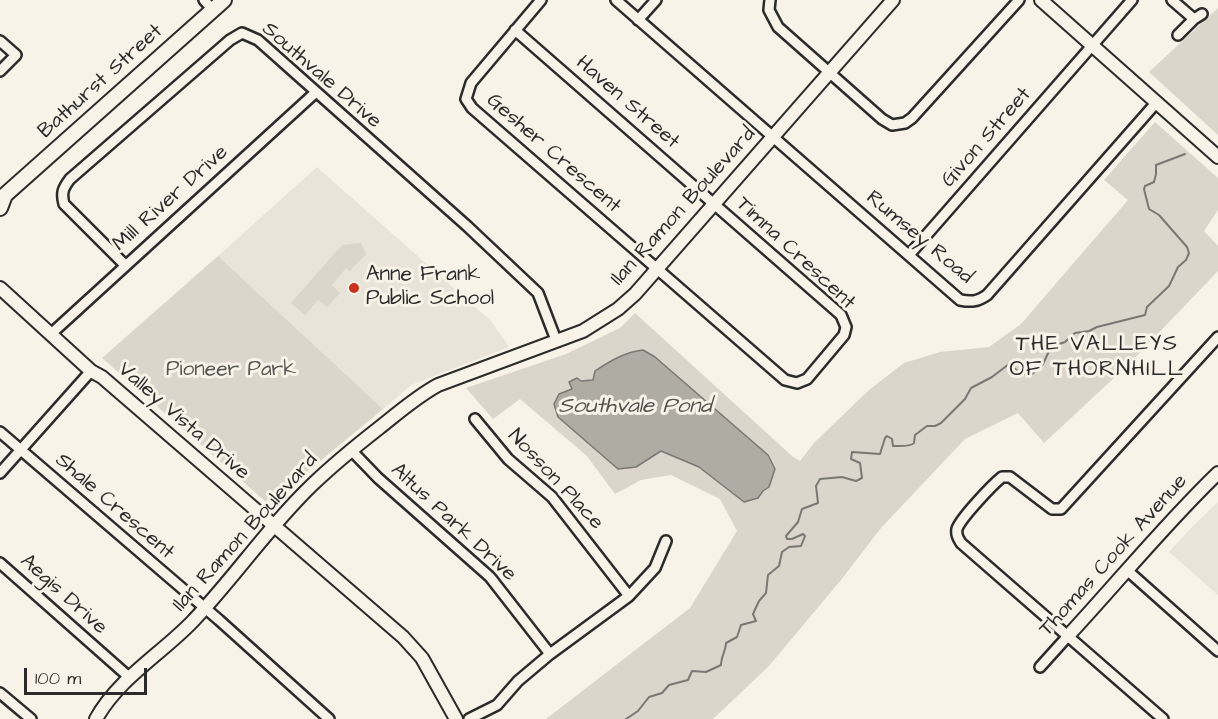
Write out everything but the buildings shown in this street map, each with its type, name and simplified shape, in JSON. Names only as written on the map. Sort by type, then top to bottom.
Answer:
[{"type":"main road","name":"Bathurst Street","points":[[2,199],[208,5],[225,0]]},
{"type":"street","name":"Gesher Crescent","points":[[541,0],[471,83],[466,99],[472,108],[507,140],[658,270]]},
{"type":"street","name":"Rumsey Road","points":[[616,0],[960,300],[971,302],[987,295],[1156,103]]},
{"type":"street","points":[[638,20],[656,0]]},
{"type":"street","points":[[771,0],[769,10],[778,27],[892,125],[905,123],[912,118],[1019,0]]},
{"type":"street","name":"Ilan Ramon Boulevard","points":[[96,719],[129,677],[172,642],[205,608],[312,485],[351,450],[421,394],[438,385],[583,331],[618,309],[658,270],[893,0]]},
{"type":"street","points":[[1041,0],[1218,157]]},
{"type":"street","name":"Givon Street","points":[[909,255],[1132,0]]},
{"type":"street","points":[[1172,0],[1198,16],[1178,35]]},
{"type":"street","name":"Haven Street","points":[[515,30],[715,203]]},
{"type":"street","name":"Southvale Drive","points":[[125,266],[64,204],[63,188],[70,179],[230,40],[242,33],[258,40],[467,226],[538,293],[556,340]]},
{"type":"street","points":[[0,41],[16,55],[0,71]]},
{"type":"street","name":"Mill River Drive","points":[[52,333],[315,93]]},
{"type":"street","name":"Timna Crescent","points":[[658,270],[785,380],[796,383],[807,379],[844,335],[846,327],[841,315],[715,203]]},
{"type":"street","name":"Valley Vista Drive","points":[[0,288],[92,371],[102,377],[403,638],[422,658],[456,719]]},
{"type":"street","points":[[1163,719],[961,543],[957,537],[958,527],[992,485],[1002,477],[1010,477],[1053,509],[1061,509],[1218,338]]},
{"type":"street","points":[[0,473],[92,371]]},
{"type":"street","name":"Nosson Place","points":[[475,419],[508,459],[552,497],[629,596]]},
{"type":"street","name":"Shale Crescent","points":[[0,432],[205,608],[329,719]]},
{"type":"street","name":"Altus Park Drive","points":[[351,450],[378,478],[490,577],[550,654]]},
{"type":"street","name":"Thomas Cook Avenue","points":[[1040,667],[1184,506],[1218,473]]},
{"type":"street","points":[[469,719],[497,705],[518,681],[550,654],[629,596],[655,568],[666,541]]},
{"type":"street","name":"Aegis Drive","points":[[0,563],[129,677]]},
{"type":"street","points":[[1128,571],[1218,651]]},
{"type":"street","points":[[0,693],[31,719]]},
{"type":"shaded area","name":"Anne Frank Public School","points":[[317,167],[491,321],[509,347],[411,385],[383,409],[218,256]]},
{"type":"shaded area","points":[[1218,502],[1218,595],[1169,552]]},
{"type":"green space","points":[[1218,8],[1218,135],[1149,72]]},
{"type":"green space","points":[[1155,122],[1218,178],[1218,210],[1204,231],[1218,246],[1218,271],[1129,364],[1044,443],[1018,413],[965,439],[881,528],[768,667],[713,719],[546,719],[690,608],[737,531],[720,499],[671,475],[641,480],[615,494],[587,456],[520,399],[493,419],[466,388],[566,354],[620,328],[635,313],[800,461],[814,443],[869,390],[904,363],[940,352],[989,347],[1021,324],[1128,200],[1104,180]]},
{"type":"green space","points":[[361,243],[366,254],[350,271],[346,268],[332,285],[340,293],[327,307],[318,300],[305,315],[291,303],[342,245]]},
{"type":"green space","name":"Pioneer Park","points":[[218,256],[383,409],[301,477],[274,509],[102,358]]},
{"type":"water","name":"Southvale Pond","points":[[643,350],[655,357],[768,455],[775,469],[769,487],[758,498],[744,502],[699,467],[661,451],[636,467],[618,469],[558,417],[554,404],[559,394],[572,389],[569,382],[577,378],[581,381],[593,380],[595,371],[606,364],[624,355]]},
{"type":"waterway","points":[[787,539],[786,536],[798,522],[802,509],[818,503],[816,486],[820,479],[842,477],[856,481],[862,478],[860,463],[851,459],[852,452],[880,454],[887,436],[892,439],[893,446],[912,444],[915,435],[927,426],[941,423],[965,399],[971,388],[992,377],[1009,364],[1020,373],[1030,376],[1043,364],[1049,351],[1075,333],[1145,315],[1147,307],[1169,286],[1178,267],[1186,260],[1189,253],[1187,247],[1159,215],[1149,209],[1144,189],[1145,186],[1154,182],[1156,165],[1185,154]]},
{"type":"waterway","points":[[626,719],[638,711],[649,697],[662,693],[669,685],[688,680],[692,671],[706,672],[721,665],[726,643],[737,637],[741,625],[756,621],[753,614],[766,593],[768,575],[779,566],[782,552],[789,547],[801,546],[805,536],[803,534],[787,539]]},
{"type":"place","name":"Anne Frank Public School","points":[[354,288]]},
{"type":"district","name":"THE VALLEYS OF THORNHILL","points":[[1097,358]]}]
